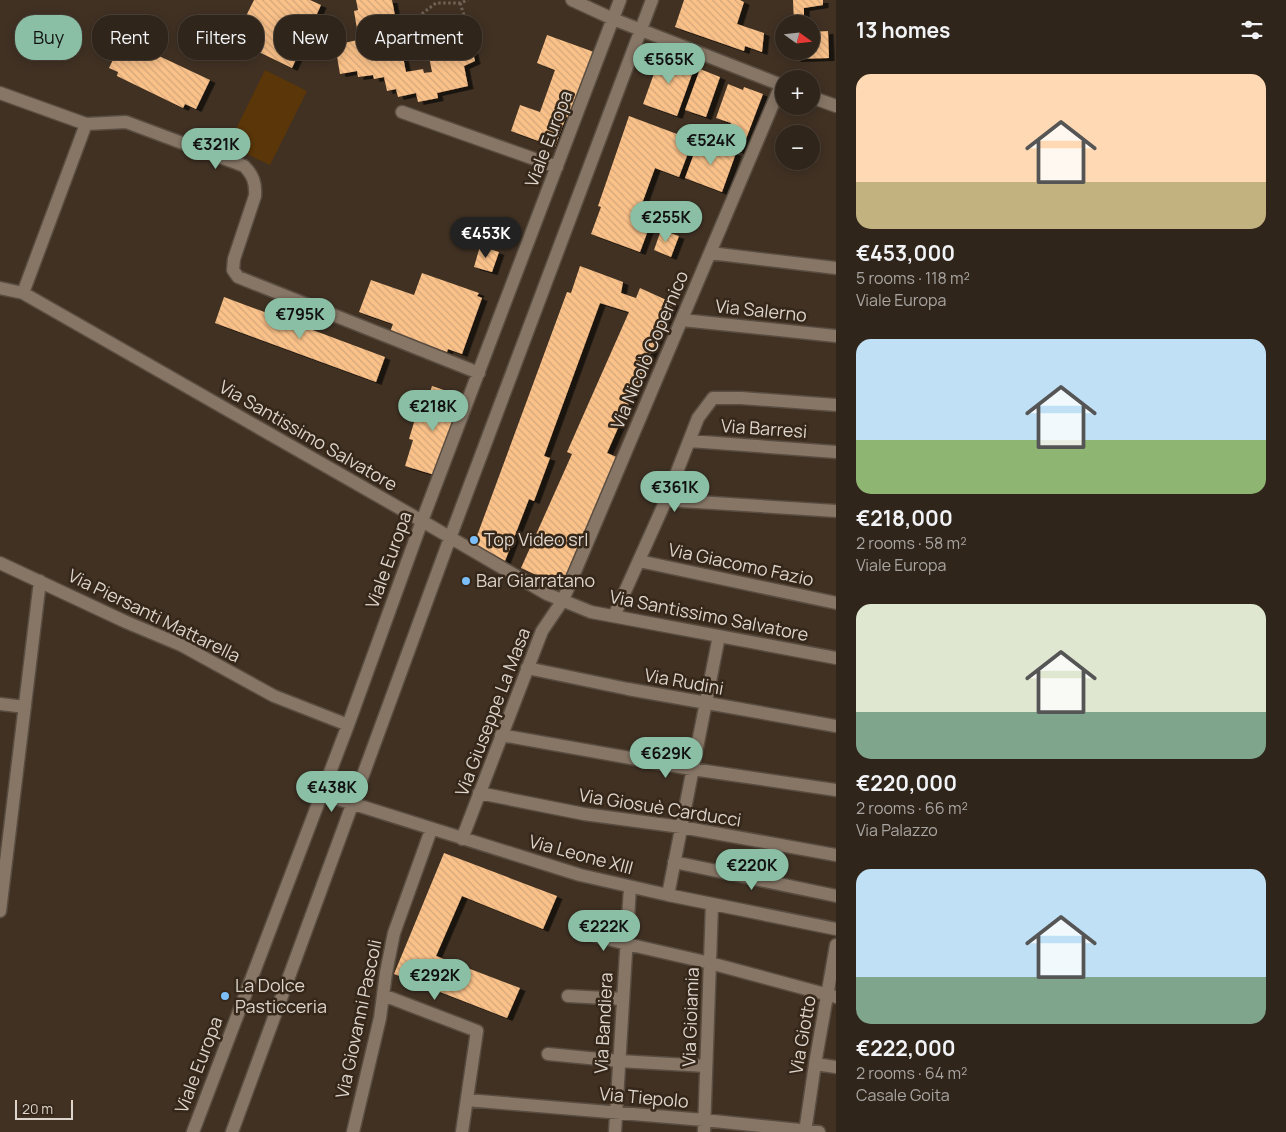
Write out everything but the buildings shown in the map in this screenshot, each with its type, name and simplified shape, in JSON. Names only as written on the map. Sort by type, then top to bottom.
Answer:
[{"type":"street","points":[[572,0],[775,83]]},
{"type":"street","name":"Viale Europa","points":[[192,1132],[322,794],[422,521],[620,0]]},
{"type":"street","points":[[232,1132],[450,538],[652,0]]},
{"type":"street","points":[[0,93],[86,124],[126,122],[236,162],[250,172],[254,180],[255,196],[234,259],[233,270],[238,277],[479,373]]},
{"type":"street","points":[[820,100],[836,106]]},
{"type":"street","name":"Via Nicolò Copernico","points":[[562,600],[775,104]]},
{"type":"street","points":[[402,112],[557,167]]},
{"type":"street","points":[[23,293],[86,124]]},
{"type":"street","points":[[710,253],[836,268]]},
{"type":"street","name":"Via Santissimo Salvatore","points":[[0,288],[23,293],[547,594],[591,612],[836,658]]},
{"type":"street","name":"Via Salerno","points":[[682,320],[836,336]]},
{"type":"street","points":[[614,616],[666,500],[698,418],[713,398],[741,398],[836,405]]},
{"type":"street","name":"Via Barresi","points":[[690,441],[836,452]]},
{"type":"street","points":[[666,500],[836,511]]},
{"type":"street","name":"Via Giacomo Fazio","points":[[638,561],[836,603]]},
{"type":"street","name":"Via Piersanti Mattarella","points":[[0,563],[126,622],[181,645],[274,696],[348,725]]},
{"type":"street","points":[[0,911],[6,814],[25,707],[40,581]]},
{"type":"street","name":"Via Giuseppe La Masa","points":[[462,839],[542,632],[562,600]]},
{"type":"street","points":[[668,895],[719,636]]},
{"type":"street","name":"Via Rudini","points":[[527,668],[628,690],[836,726]]},
{"type":"street","points":[[0,704],[25,707]]},
{"type":"street","points":[[501,735],[692,770],[836,790]]},
{"type":"street","name":"Via Giosuè Carducci","points":[[479,793],[584,814],[681,827],[836,855]]},
{"type":"street","name":"Via Leone XIII","points":[[322,794],[351,805],[580,875],[836,929]]},
{"type":"street","name":"Via Giovanni Pascoli","points":[[353,1132],[380,1018],[394,933],[431,830]]},
{"type":"street","points":[[674,862],[836,896]]},
{"type":"street","name":"Via Bandiera","points":[[615,1132],[630,887]]},
{"type":"street","name":"Via Gioiamia","points":[[704,1126],[712,904]]},
{"type":"street","points":[[589,934],[710,963],[832,996]]},
{"type":"street","name":"Via Giotto","points":[[805,1131],[814,1064],[832,996],[836,945]]},
{"type":"street","points":[[383,995],[477,1031],[462,1132]]},
{"type":"street","points":[[568,996],[623,999]]},
{"type":"street","points":[[548,1054],[619,1062],[706,1066]]},
{"type":"street","points":[[814,1064],[836,1067]]},
{"type":"street","name":"Via Tiepolo","points":[[467,1100],[616,1113],[704,1126],[819,1132]]},
{"type":"path","points":[[420,15],[436,3],[460,3],[468,0]]},
{"type":"path","points":[[460,3],[464,15]]},
{"type":"shaded area","points":[[265,70],[307,91],[270,165],[228,145]]},
{"type":"place","name":"Top Video srl","points":[[474,540]]},
{"type":"place","name":"Bar Giarratano","points":[[466,581]]},
{"type":"place","name":"La Dolce Pasticceria","points":[[225,996]]}]
